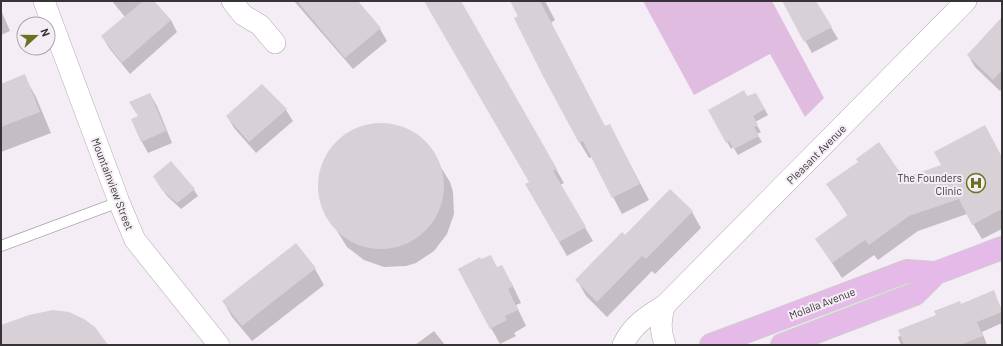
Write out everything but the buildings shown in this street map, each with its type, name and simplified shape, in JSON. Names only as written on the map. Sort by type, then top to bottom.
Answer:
[{"type":"main road","name":"Molalla Avenue","points":[[782,345],[915,294],[936,273],[1002,248]]},
{"type":"main road","name":"Molalla Avenue","points":[[711,345],[907,271],[936,273]]},
{"type":"street","name":"Mountainview Street","points":[[44,1],[119,202],[135,240],[219,345]]},
{"type":"street","points":[[232,1],[243,15],[260,25],[275,43]]},
{"type":"street","name":"Pleasant Avenue","points":[[623,345],[627,336],[638,322],[664,305],[966,1]]},
{"type":"street","points":[[664,305],[660,327],[665,345]]},
{"type":"lane","points":[[1,246],[119,202]]},
{"type":"shaded area","points":[[643,1],[772,1],[824,98],[805,117],[770,54],[694,95]]},
{"type":"place","name":"The Founders Clinic","points":[[976,183]]}]
